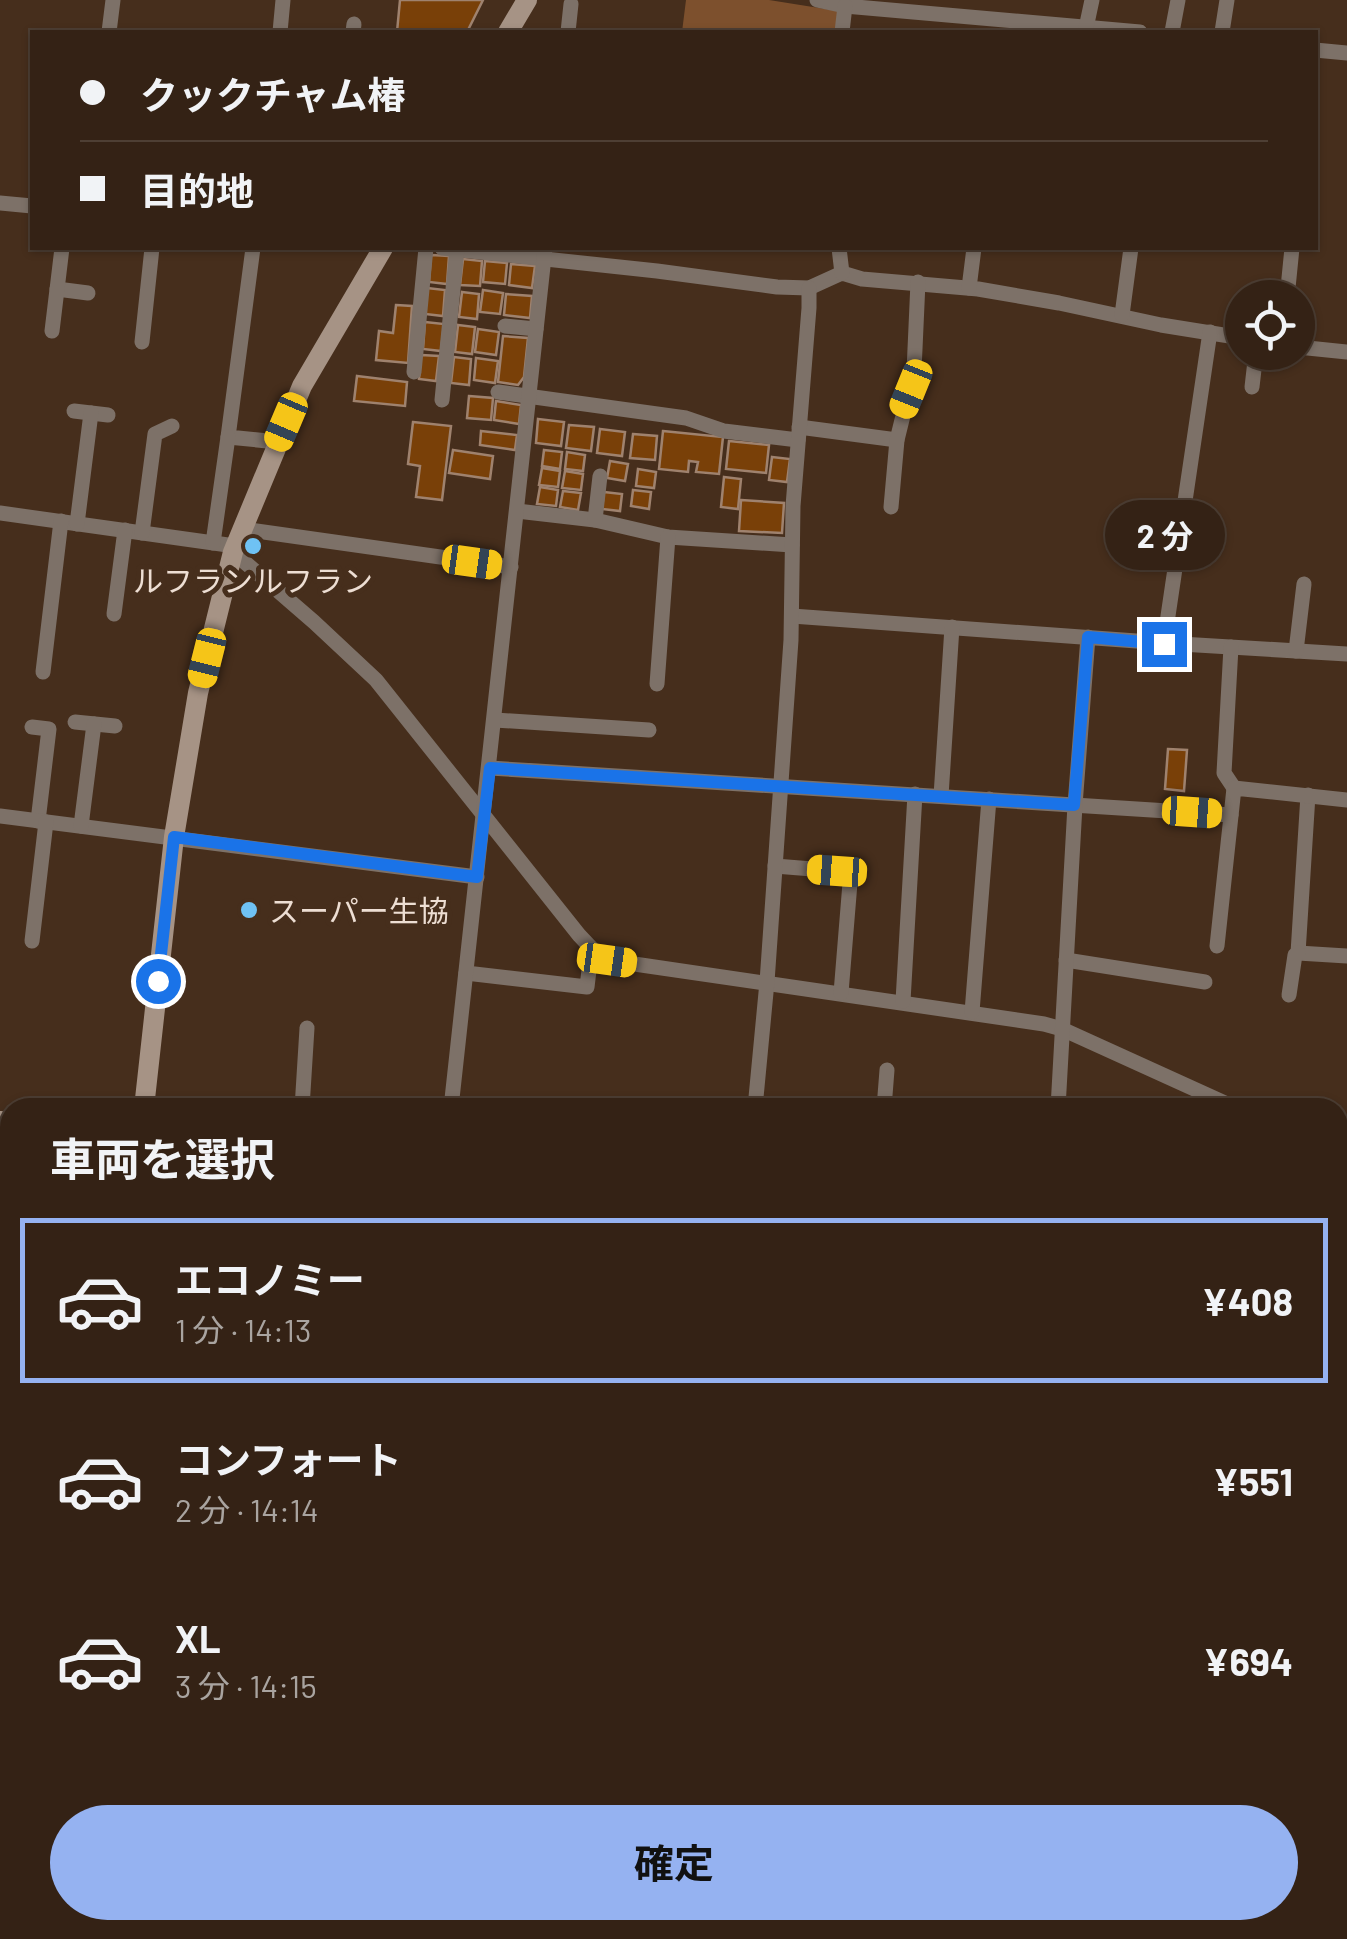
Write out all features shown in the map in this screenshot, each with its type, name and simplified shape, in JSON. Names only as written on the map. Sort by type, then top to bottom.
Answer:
[{"type":"street","points":[[109,30],[113,0]]},
{"type":"street","points":[[280,30],[283,0]]},
{"type":"street","points":[[509,30],[526,0]]},
{"type":"street","points":[[816,0],[950,24],[1113,30]]},
{"type":"street","points":[[1086,28],[1092,0]]},
{"type":"street","points":[[1172,30],[1178,0]]},
{"type":"street","points":[[1222,30],[1227,0]]},
{"type":"street","points":[[568,30],[569,1]]},
{"type":"street","points":[[840,3],[842,30]]},
{"type":"street","points":[[1318,50],[1347,54]]},
{"type":"street","points":[[0,203],[30,206]]},
{"type":"street","points":[[52,331],[62,250]]},
{"type":"street","points":[[142,342],[152,250]]},
{"type":"street","points":[[213,542],[253,250]]},
{"type":"street","points":[[145,1098],[174,837],[198,693],[236,542],[302,386],[382,250]]},
{"type":"street","points":[[414,372],[426,250]]},
{"type":"street","points":[[442,400],[450,250]]},
{"type":"street","points":[[488,250],[544,253],[777,288],[809,288],[842,273],[862,279],[969,288],[1225,335]]},
{"type":"street","points":[[838,250],[842,273]]},
{"type":"street","points":[[969,288],[974,250]]},
{"type":"street","points":[[1122,315],[1130,250]]},
{"type":"street","points":[[1289,280],[1292,250]]},
{"type":"street","points":[[452,1098],[544,253]]},
{"type":"street","points":[[891,507],[902,410],[914,371],[918,282]]},
{"type":"street","points":[[756,1098],[781,786],[792,616],[792,506],[809,288]]},
{"type":"street","points":[[57,290],[88,293]]},
{"type":"street","points":[[505,326],[536,329]]},
{"type":"street","points":[[1164,644],[1210,332]]},
{"type":"street","points":[[1315,349],[1347,352]]},
{"type":"street","points":[[1252,387],[1254,370]]},
{"type":"street","points":[[498,392],[686,418],[724,431],[897,440]]},
{"type":"street","points":[[44,672],[69,523],[100,414],[74,411]]},
{"type":"street","points":[[114,614],[156,434],[172,426]]},
{"type":"street","points":[[228,437],[278,442]]},
{"type":"street","points":[[594,520],[600,476]]},
{"type":"street","points":[[517,511],[594,520],[668,538],[792,545]]},
{"type":"street","points":[[0,513],[213,542],[511,567]]},
{"type":"street","points":[[657,684],[668,538]]},
{"type":"street","points":[[236,542],[376,680],[578,935],[607,960],[1018,1018],[1062,1029],[1214,1098]]},
{"type":"street","points":[[1296,650],[1304,584]]},
{"type":"street","points":[[792,616],[1347,654]]},
{"type":"street","points":[[942,796],[952,627]]},
{"type":"street","points":[[1059,1098],[1074,805],[1088,637]]},
{"type":"street","points":[[642,644],[660,646]]},
{"type":"street","points":[[1218,946],[1234,788],[1224,774],[1231,646]]},
{"type":"street","points":[[495,720],[649,730]]},
{"type":"street","points":[[75,722],[114,726]]},
{"type":"street","points":[[82,826],[94,724]]},
{"type":"street","points":[[32,728],[48,730],[32,941]]},
{"type":"street","points":[[490,768],[1231,815]]},
{"type":"street","points":[[1234,788],[1347,800]]},
{"type":"street","points":[[903,1002],[914,794]]},
{"type":"street","points":[[1290,995],[1298,953],[1308,796]]},
{"type":"street","points":[[972,1012],[988,799]]},
{"type":"street","points":[[0,816],[477,877]]},
{"type":"street","points":[[775,866],[837,871],[848,878],[842,992]]},
{"type":"street","points":[[466,974],[587,987],[590,962],[596,953]]},
{"type":"street","points":[[1298,953],[1347,956]]},
{"type":"street","points":[[1066,960],[1205,982]]},
{"type":"street","points":[[303,1098],[307,1028]]},
{"type":"street","points":[[885,1098],[887,1070]]},
{"type":"shaded area","points":[[686,0],[769,0],[838,11],[836,30],[682,30]]},
{"type":"building","points":[[400,0],[483,0],[468,30],[397,30]]},
{"type":"building","points":[[431,255],[449,256],[447,284],[429,282]]},
{"type":"building","points":[[463,259],[482,261],[480,286],[460,285]]},
{"type":"building","points":[[485,261],[507,263],[505,284],[483,282]]},
{"type":"building","points":[[511,264],[535,266],[532,288],[509,285]]},
{"type":"building","points":[[427,288],[445,290],[443,316],[425,314]]},
{"type":"building","points":[[483,290],[503,293],[500,314],[480,312]]},
{"type":"building","points":[[462,292],[479,294],[477,319],[459,317]]},
{"type":"building","points":[[506,294],[532,296],[530,318],[504,315]]},
{"type":"building","points":[[396,305],[412,306],[408,363],[376,360],[379,331],[393,333]]},
{"type":"building","points":[[425,322],[444,324],[441,351],[423,349]]},
{"type":"building","points":[[458,325],[475,327],[472,354],[455,352]]},
{"type":"building","points":[[478,329],[499,332],[496,355],[475,352]]},
{"type":"building","points":[[503,336],[528,338],[524,377],[518,385],[498,382]]},
{"type":"building","points":[[421,355],[439,356],[436,381],[419,379]]},
{"type":"building","points":[[454,357],[471,359],[469,385],[451,383]]},
{"type":"building","points":[[476,358],[498,361],[495,383],[474,380]]},
{"type":"building","points":[[357,376],[407,382],[405,406],[354,401]]},
{"type":"building","points":[[469,396],[493,398],[491,420],[467,418]]},
{"type":"building","points":[[496,401],[521,405],[519,424],[494,420]]},
{"type":"building","points":[[538,419],[564,422],[561,446],[536,443]]},
{"type":"building","points":[[413,422],[451,426],[442,500],[416,497],[420,466],[408,464]]},
{"type":"building","points":[[569,425],[594,427],[591,451],[566,448]]},
{"type":"building","points":[[600,429],[625,432],[622,456],[597,453]]},
{"type":"building","points":[[481,431],[517,435],[515,450],[480,445]]},
{"type":"building","points":[[663,431],[723,437],[719,474],[696,472],[698,462],[689,461],[688,472],[659,469]]},
{"type":"building","points":[[633,434],[657,436],[655,460],[630,458]]},
{"type":"building","points":[[729,441],[769,445],[766,473],[726,469]]},
{"type":"building","points":[[453,450],[493,456],[490,479],[449,473]]},
{"type":"building","points":[[544,450],[562,452],[560,469],[542,466]]},
{"type":"building","points":[[567,452],[585,455],[583,471],[565,469]]},
{"type":"building","points":[[772,457],[790,459],[787,482],[769,480]]},
{"type":"building","points":[[610,461],[628,464],[625,481],[607,478]]},
{"type":"building","points":[[542,468],[560,471],[558,487],[539,485]]},
{"type":"building","points":[[638,469],[656,472],[654,488],[636,486]]},
{"type":"building","points":[[565,471],[583,474],[581,490],[562,488]]},
{"type":"building","points":[[724,477],[741,479],[738,509],[721,507]]},
{"type":"building","points":[[540,487],[558,490],[556,506],[537,504]]},
{"type":"building","points":[[633,490],[651,492],[649,509],[631,506]]},
{"type":"building","points":[[563,491],[581,493],[578,510],[560,507]]},
{"type":"building","points":[[604,492],[622,494],[620,511],[602,509]]},
{"type":"building","points":[[741,500],[784,503],[782,533],[739,531]]},
{"type":"building","points":[[1168,749],[1187,750],[1184,791],[1165,789]]},
{"type":"place","name":"ルフランルフラン","points":[[253,546]]},
{"type":"place","name":"スーパー生協","points":[[249,910]]},
{"type":"route","points":[[158,981],[174,837],[477,877],[490,768],[1074,805],[1088,637],[1164,644]]}]
